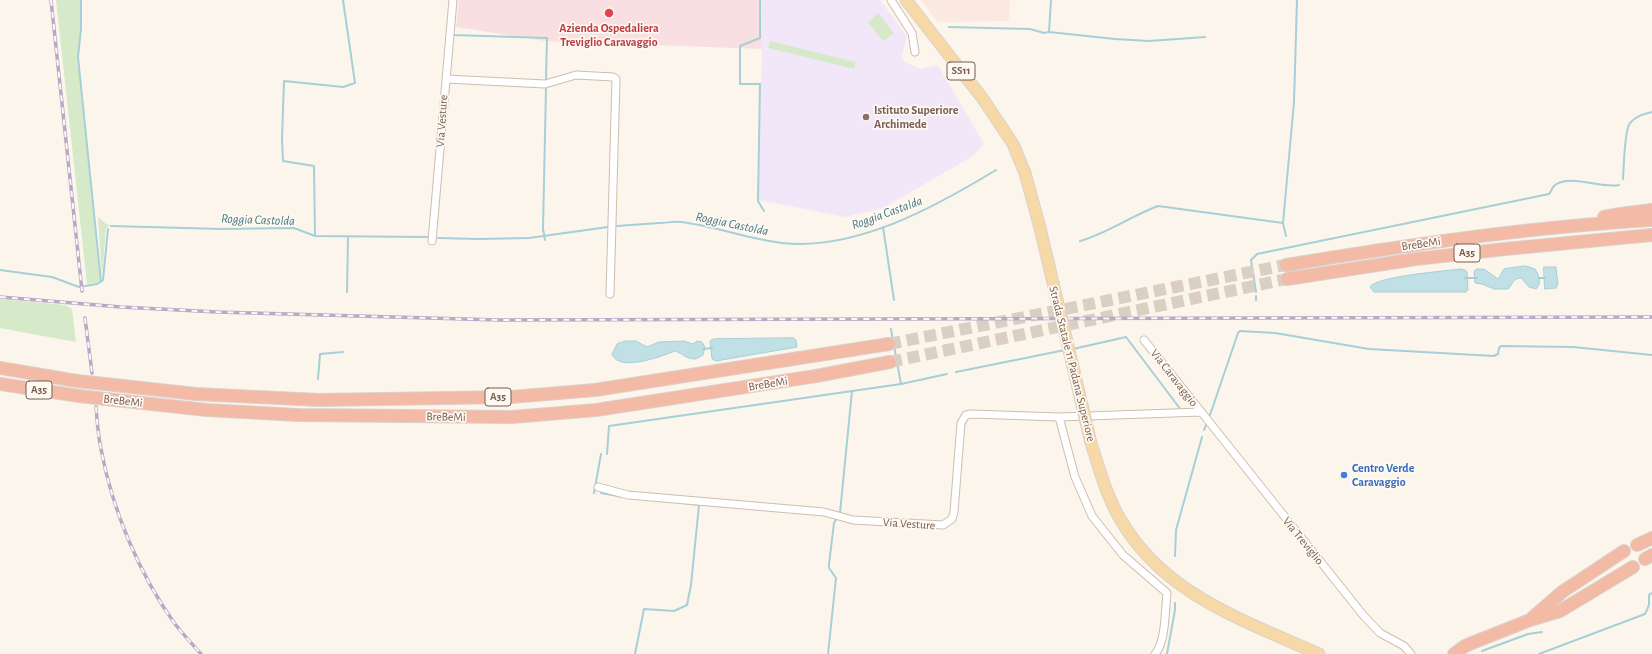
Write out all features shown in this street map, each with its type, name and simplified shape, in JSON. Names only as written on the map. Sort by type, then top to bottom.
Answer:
[{"type":"highway","points":[[1584,225],[1595,220],[1620,214],[1652,210]]},
{"type":"highway","points":[[1621,222],[1634,217],[1652,214]]},
{"type":"highway","name":"BreBeMi","points":[[1286,265],[1416,244],[1584,225],[1652,220]]},
{"type":"highway","name":"BreBeMi","points":[[1287,279],[1416,259],[1651,235]]},
{"type":"highway","name":"BreBeMi","points":[[0,368],[77,381],[196,394],[319,400],[511,397],[595,390],[889,344]]},
{"type":"highway","name":"BreBeMi","points":[[0,384],[79,396],[207,410],[298,415],[512,417],[596,410],[816,376],[890,362]]},
{"type":"highway","points":[[1637,545],[1652,538]]},
{"type":"highway","points":[[1530,620],[1562,592],[1624,551]]},
{"type":"highway","points":[[1454,654],[1472,643],[1530,620],[1560,611],[1633,567]]},
{"type":"highway","points":[[1463,654],[1472,643]]},
{"type":"main road","name":"Strada Statale 11 Padana Superiore","points":[[906,0],[984,99],[1013,144],[1025,173],[1040,228],[1091,443],[1103,481],[1113,505],[1129,534],[1148,557],[1178,584],[1197,597],[1234,616],[1320,654]]},
{"type":"street","name":"Via Vesture","points":[[432,241],[453,0]]},
{"type":"street","points":[[891,0],[912,33],[915,52]]},
{"type":"street","points":[[446,78],[545,84],[576,75],[613,77],[616,79],[610,294]]},
{"type":"street","name":"Via Caravaggio","points":[[1144,340],[1202,414]]},
{"type":"street","name":"Via Vesture","points":[[598,487],[628,495],[824,512],[853,520],[943,526],[952,519],[954,512],[961,423],[966,415],[1059,417],[1202,414]]},
{"type":"street","name":"Via Treviglio","points":[[1202,414],[1370,624],[1380,633],[1404,646],[1411,654]]},
{"type":"street","points":[[1059,417],[1075,477],[1092,516],[1123,556],[1167,593],[1162,638],[1155,654]]},
{"type":"shaded area","name":"Azienda Ospedaliera Treviglio Caravaggio","points":[[459,0],[761,0],[762,49],[545,41],[456,27]]},
{"type":"shaded area","points":[[761,0],[880,0],[907,36],[902,56],[905,62],[921,69],[938,65],[984,144],[973,156],[883,208],[845,217],[758,200],[762,49]]},
{"type":"shaded area","points":[[921,0],[1010,0],[1009,21],[938,22]]},
{"type":"green space","points":[[56,0],[80,0],[81,29],[78,57],[100,281],[97,283],[87,284]]},
{"type":"green space","points":[[878,13],[894,33],[883,41],[868,22]]},
{"type":"green space","points":[[770,41],[856,62],[854,69],[768,48]]},
{"type":"green space","points":[[98,217],[106,224],[110,225],[106,228],[102,277]]},
{"type":"green space","points":[[0,299],[65,305],[72,309],[76,342],[0,328]]},
{"type":"water","points":[[1526,266],[1535,269],[1538,274],[1539,284],[1536,289],[1529,287],[1521,278],[1515,280],[1508,289],[1494,289],[1475,283],[1474,272],[1476,269],[1484,269],[1498,279],[1504,269]]},
{"type":"water","points":[[1544,267],[1556,267],[1558,284],[1556,288],[1545,289]]},
{"type":"water","points":[[1461,269],[1467,272],[1468,290],[1466,292],[1374,292],[1370,287],[1375,283],[1398,277]]},
{"type":"water","points":[[794,338],[796,340],[797,347],[716,361],[712,359],[710,341],[713,339]]},
{"type":"water","points":[[626,341],[636,341],[647,347],[659,342],[684,341],[693,344],[697,341],[702,342],[705,347],[703,355],[696,359],[692,359],[675,351],[641,362],[632,363],[616,360],[612,354],[617,344]]},
{"type":"waterway","points":[[81,0],[81,29],[78,57],[101,282]]},
{"type":"waterway","points":[[315,236],[314,166],[283,161],[282,139],[284,81],[343,87],[355,83],[343,0]]},
{"type":"waterway","points":[[760,0],[760,38],[740,46],[740,84],[760,84],[758,201],[764,211]]},
{"type":"waterway","points":[[949,27],[1030,29],[1044,33],[1049,32],[1051,0]]},
{"type":"waterway","points":[[1286,236],[1283,223],[1294,102],[1297,0]]},
{"type":"waterway","points":[[1049,32],[1149,41],[1205,37]]},
{"type":"waterway","points":[[453,33],[453,35],[547,38],[546,79]]},
{"type":"waterway","points":[[545,240],[543,229],[546,88]]},
{"type":"waterway","points":[[1623,179],[1625,141],[1628,127],[1635,119],[1652,112]]},
{"type":"waterway","name":"Roggia Castolda","points":[[617,226],[678,222],[706,226],[756,239],[782,243],[810,244],[838,240],[866,233],[894,223],[947,198],[996,170]]},
{"type":"waterway","points":[[1256,292],[1251,260],[1257,254],[1549,194],[1554,186],[1560,182],[1576,181],[1612,186],[1619,185]]},
{"type":"waterway","points":[[1080,241],[1100,234],[1158,206],[1283,223]]},
{"type":"waterway","name":"Roggia Castolda","points":[[111,226],[221,229],[294,228],[315,236],[427,237]]},
{"type":"waterway","name":"Roggia Castolda","points":[[438,238],[529,238],[608,227]]},
{"type":"waterway","name":"Roggia Castalda","points":[[883,227],[894,300]]},
{"type":"waterway","points":[[0,270],[52,277],[79,287],[97,284],[103,280],[108,229]]},
{"type":"waterway","points":[[347,292],[348,237]]},
{"type":"waterway","points":[[1465,278],[1477,278]]},
{"type":"waterway","points":[[1539,278],[1545,278]]},
{"type":"waterway","points":[[891,329],[893,342]]},
{"type":"waterway","points":[[1210,415],[1238,333],[1240,331],[1275,333],[1369,349],[1494,356],[1498,354],[1501,346],[1573,347],[1652,355]]},
{"type":"waterway","points":[[1073,349],[1126,337],[1181,410]]},
{"type":"waterway","points":[[894,346],[901,384]]},
{"type":"waterway","points":[[703,349],[712,348]]},
{"type":"waterway","points":[[956,372],[1065,350]]},
{"type":"waterway","points":[[318,379],[320,354],[343,352]]},
{"type":"waterway","points":[[607,454],[609,426],[901,384],[947,374]]},
{"type":"waterway","points":[[840,513],[852,391]]},
{"type":"waterway","points":[[1204,430],[1206,425]]},
{"type":"waterway","points":[[1175,556],[1176,530],[1202,437]]},
{"type":"waterway","points":[[594,493],[601,454]]},
{"type":"waterway","points":[[601,493],[623,497]]},
{"type":"waterway","points":[[635,654],[644,609],[674,611],[687,605],[691,585],[699,505],[683,503]]},
{"type":"waterway","points":[[828,654],[836,578],[829,568],[829,564],[834,523],[837,518]]},
{"type":"waterway","points":[[1539,654],[1645,614],[1649,605],[1649,595],[1652,593]]},
{"type":"waterway","points":[[1167,654],[1175,603]]},
{"type":"waterway","points":[[1482,651],[1528,634],[1542,632]]},
{"type":"tunnel","points":[[889,344],[1286,265]]},
{"type":"tunnel","points":[[890,362],[1287,279]]},
{"type":"railway","points":[[51,0],[82,291]]},
{"type":"railway","points":[[0,297],[121,307],[217,312],[499,320],[1652,317]]},
{"type":"railway","points":[[85,318],[92,373]]},
{"type":"railway","points":[[96,407],[99,438],[106,472],[112,495],[129,540],[162,605],[175,624],[201,654]]},
{"type":"place","name":"Azienda Ospedaliera Treviglio Caravaggio","points":[[609,13]]},
{"type":"place","name":"Istituto Superiore Archimede","points":[[866,117]]},
{"type":"place","name":"Centro Verde Caravaggio","points":[[1344,475]]}]
